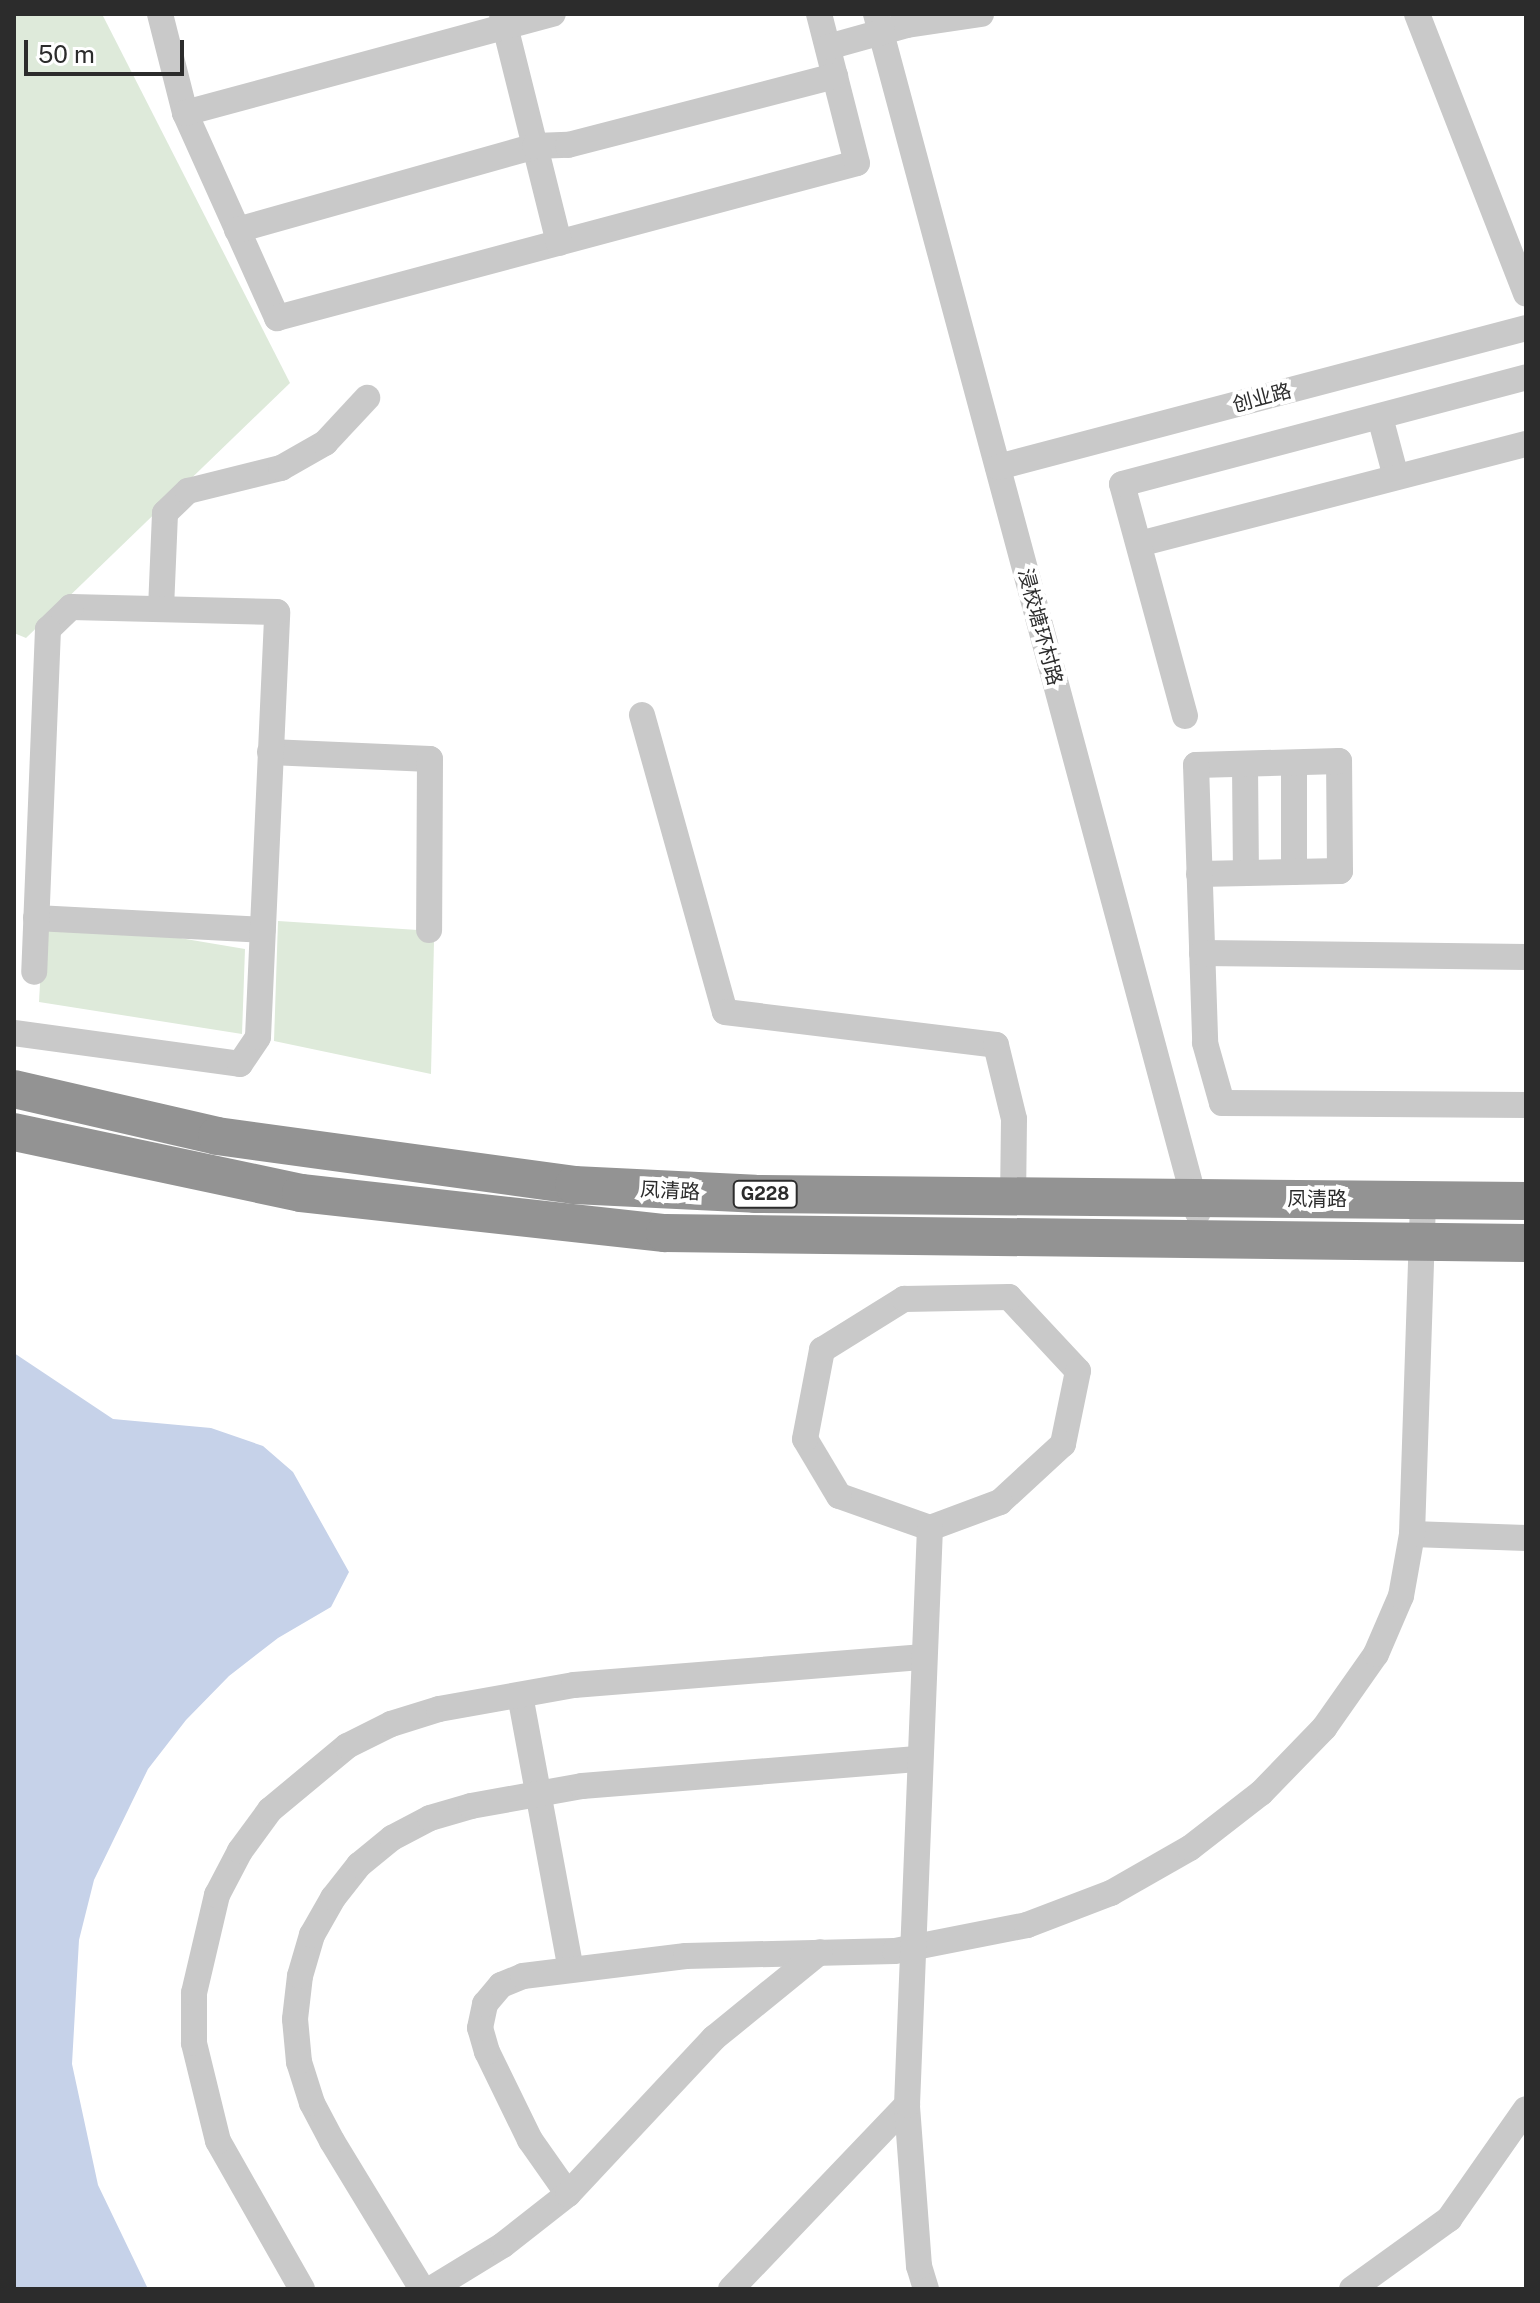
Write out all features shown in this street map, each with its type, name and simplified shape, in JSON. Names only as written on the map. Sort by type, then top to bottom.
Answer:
[{"type":"highway","name":"凤清路","points":[[14,1089],[217,1136],[544,1182],[710,1193],[1526,1201]]},
{"type":"highway","name":"凤清路","points":[[14,1132],[301,1193],[574,1226],[756,1236],[1526,1243]]},
{"type":"street","points":[[160,14],[185,113],[277,318],[857,163],[819,14]]},
{"type":"street","points":[[185,113],[504,20],[553,14]]},
{"type":"street","points":[[828,47],[878,23],[981,14]]},
{"type":"street","points":[[1417,14],[1526,294]]},
{"type":"street","points":[[504,20],[559,243]]},
{"type":"street","name":"浸校塘环村路","points":[[878,23],[1205,1240]]},
{"type":"street","points":[[237,230],[535,146],[568,145],[835,76]]},
{"type":"street","name":"创业路","points":[[998,467],[1526,328]]},
{"type":"street","points":[[1185,716],[1122,484],[1526,377]]},
{"type":"street","points":[[161,609],[165,513],[188,491],[281,468],[314,449],[367,398]]},
{"type":"street","points":[[1380,417],[1396,477]]},
{"type":"street","points":[[1139,544],[1526,444]]},
{"type":"street","points":[[14,1033],[240,1064],[258,1037],[277,612],[71,607],[48,629],[34,972]]},
{"type":"street","points":[[642,715],[725,1012],[996,1045],[1014,1119],[1013,1197]]},
{"type":"street","points":[[270,752],[430,759],[429,930]]},
{"type":"street","points":[[1199,874],[1340,871],[1339,761],[1196,765],[1199,874],[1205,1043],[1222,1103],[1526,1105]]},
{"type":"street","points":[[1294,763],[1294,872]]},
{"type":"street","points":[[1245,764],[1246,873]]},
{"type":"street","points":[[36,918],[263,930]]},
{"type":"street","points":[[1202,953],[1526,957]]},
{"type":"street","points":[[568,2194],[514,2112],[480,2028],[485,2004],[501,1985],[571,1969],[686,1956],[911,1949],[983,1937],[1070,1911],[1151,1872],[1226,1822],[1304,1750],[1376,1654],[1401,1596],[1412,1534],[1423,1200]]},
{"type":"street","points":[[1009,1297],[1078,1371],[1063,1444],[1000,1502],[930,1528],[839,1496],[805,1439],[822,1350],[904,1299],[1009,1297]]},
{"type":"street","points":[[926,2289],[919,2266],[907,2105],[930,1528]]},
{"type":"street","points":[[1412,1534],[1526,1538]]},
{"type":"street","points":[[302,2289],[224,2152],[202,2093],[194,2043],[194,1993],[217,1895],[270,1810],[347,1746],[391,1724],[439,1709],[574,1685],[924,1657]]},
{"type":"street","points":[[520,1695],[571,1969]]},
{"type":"street","points":[[422,2289],[312,2103],[298,2047],[300,1976],[312,1935],[333,1898],[359,1865],[392,1838],[430,1818],[538,1794],[920,1759]]},
{"type":"street","points":[[431,2289],[503,2245],[568,2194],[714,2038],[820,1952]]},
{"type":"street","points":[[731,2289],[907,2105]]},
{"type":"street","points":[[1352,2289],[1449,2219],[1526,2109]]},
{"type":"green space","points":[[14,14],[102,14],[290,383],[26,638],[14,633]]},
{"type":"green space","points":[[278,921],[418,930],[434,941],[431,1074],[274,1041]]},
{"type":"green space","points":[[43,929],[138,931],[245,949],[242,1034],[39,1002]]},
{"type":"water","points":[[14,1353],[113,1419],[211,1428],[263,1446],[293,1472],[349,1572],[331,1607],[278,1638],[229,1676],[186,1720],[148,1769],[94,1880],[79,1940],[72,2064],[98,2185],[148,2289],[14,2289]]}]
